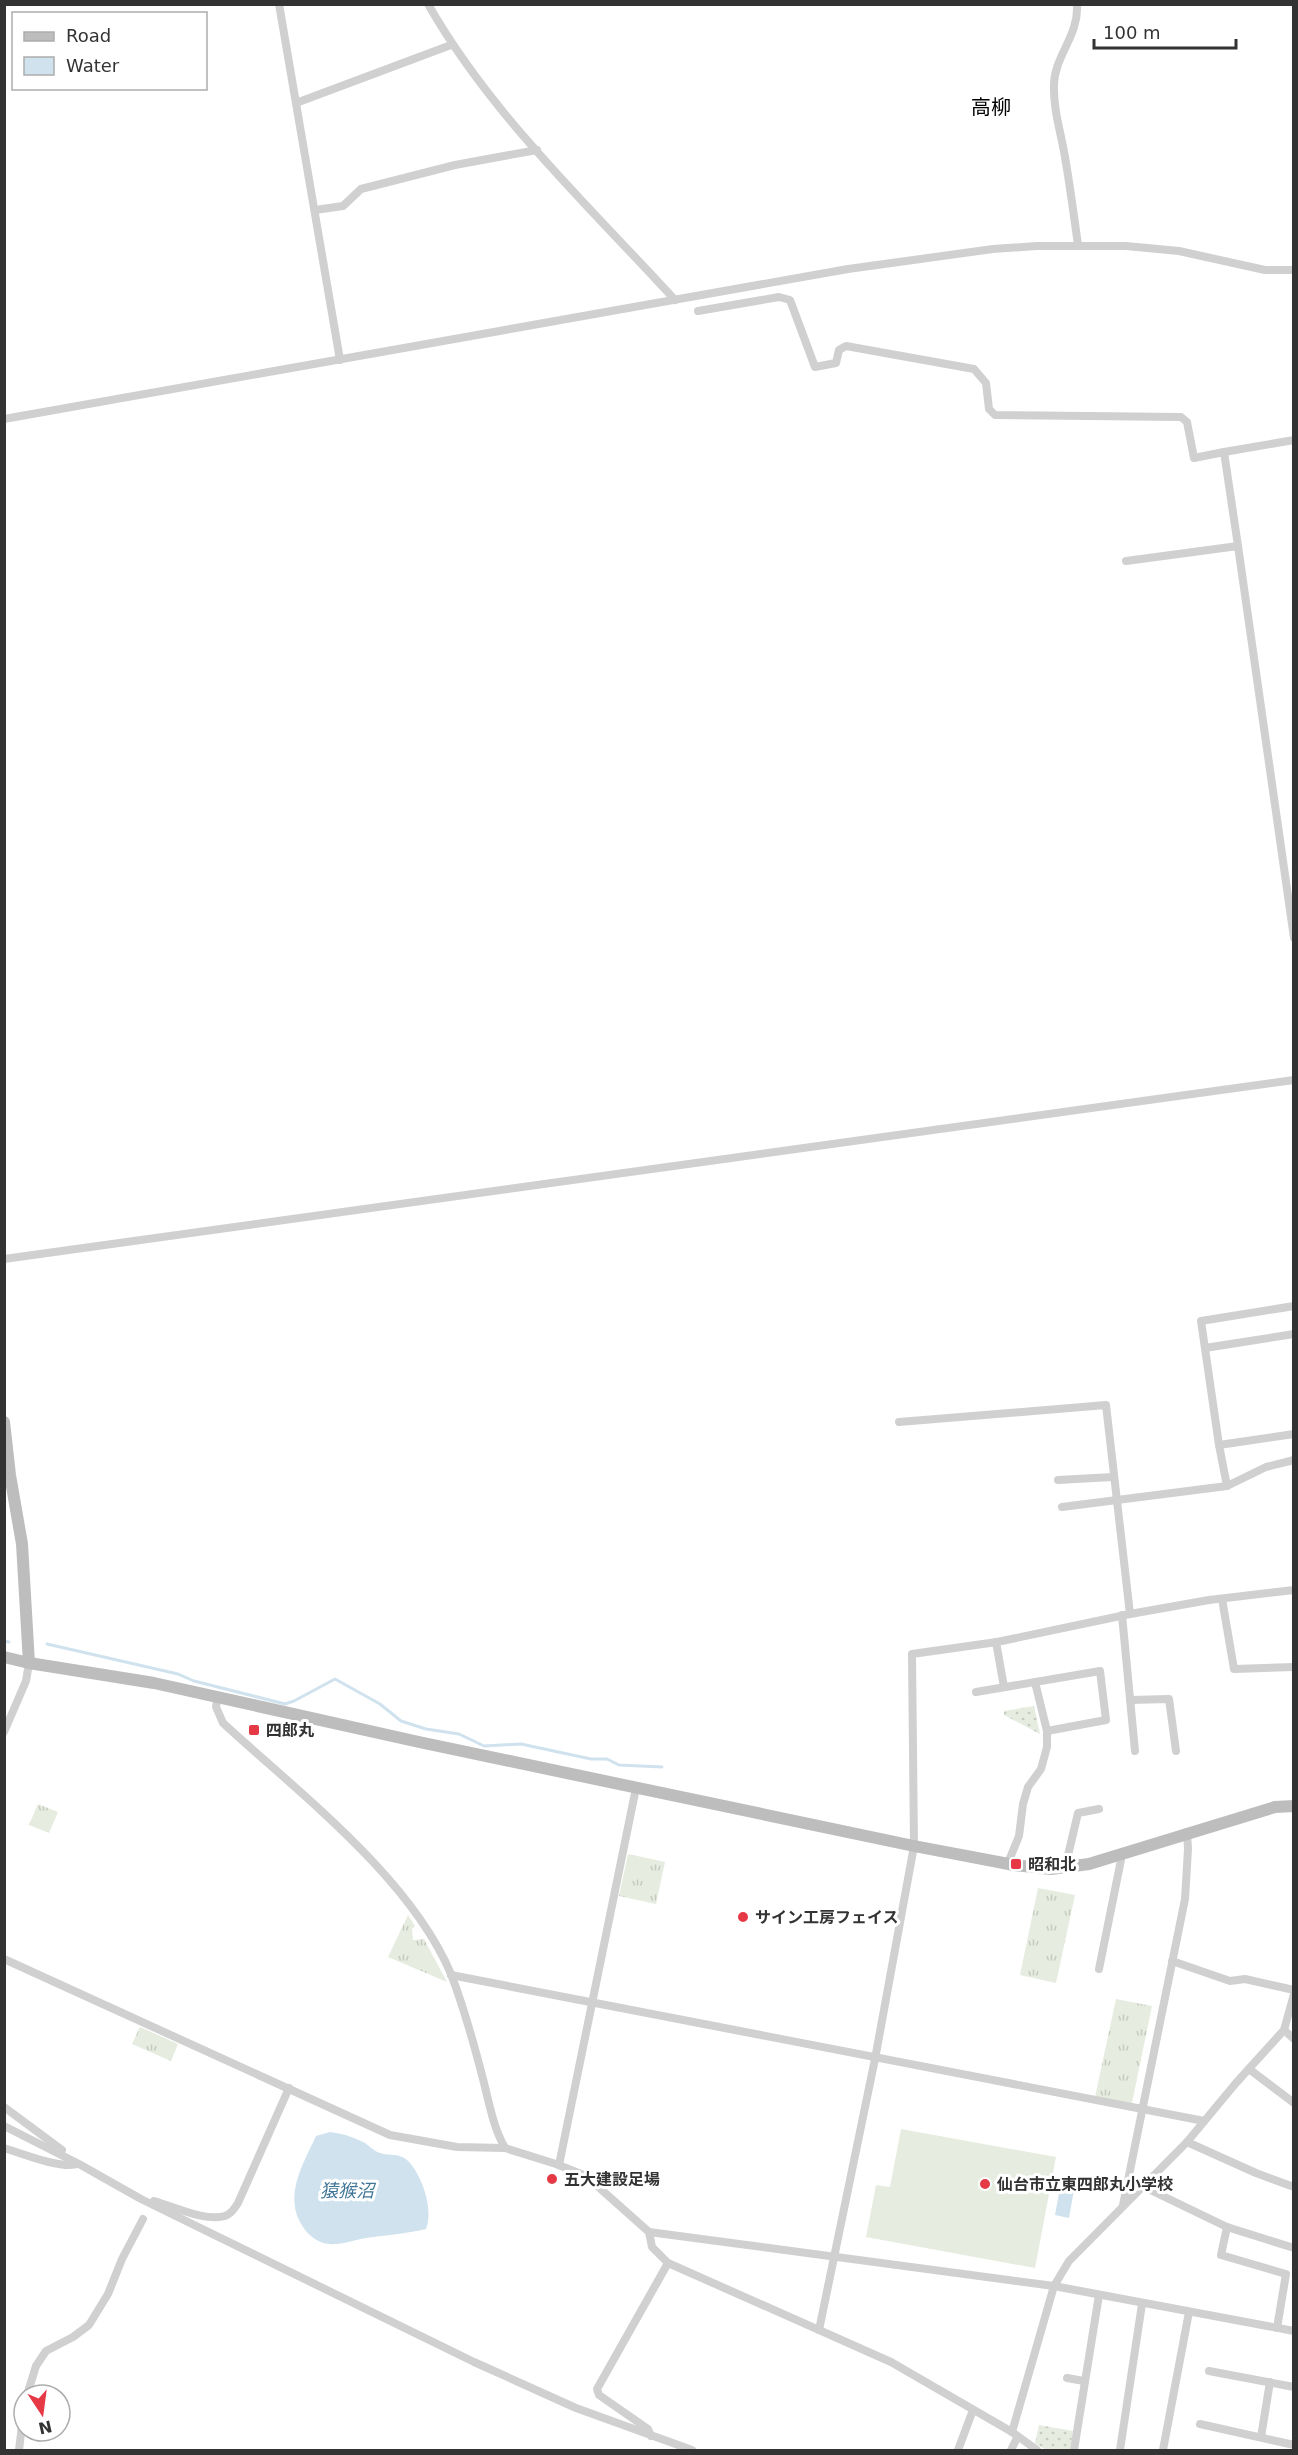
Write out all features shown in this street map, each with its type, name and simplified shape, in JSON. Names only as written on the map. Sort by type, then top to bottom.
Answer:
[{"type":"street","points":[[279,4],[340,360]]},
{"type":"street","points":[[428,4],[451,45],[511,120],[675,300]]},
{"type":"street","points":[[1077,4],[1074,32],[1059,63],[1054,81],[1054,104],[1078,245]]},
{"type":"street","points":[[296,103],[451,45]]},
{"type":"street","points":[[315,210],[343,206],[361,189],[455,165],[537,150]]},
{"type":"street","points":[[4,419],[932,256],[993,249],[1078,245],[1126,246],[1179,251],[1265,270],[1293,270]]},
{"type":"street","points":[[698,311],[786,297],[790,300],[815,367],[836,363],[839,350],[846,346],[974,369],[986,383],[989,409],[995,415],[1181,417],[1187,422],[1194,458],[1293,440]]},
{"type":"street","points":[[1224,452],[1293,938]]},
{"type":"street","points":[[1126,561],[1238,546]]},
{"type":"street","points":[[4,1259],[1293,1080]]},
{"type":"street","points":[[1227,1486],[1201,1321],[1293,1306]]},
{"type":"street","points":[[1205,1348],[1293,1334]]},
{"type":"street","points":[[899,1422],[1106,1405],[1126,1614],[1135,1751]]},
{"type":"street","points":[[4,1422],[10,1475],[22,1544],[29,1663],[26,1681],[4,1732]]},
{"type":"street","points":[[1219,1445],[1293,1434]]},
{"type":"street","points":[[1062,1507],[1116,1502],[1227,1486],[1266,1467],[1293,1460]]},
{"type":"street","points":[[1058,1480],[1113,1477]]},
{"type":"street","points":[[819,2330],[875,2059],[914,1846],[912,1654],[996,1642],[1126,1614],[1293,1590]]},
{"type":"street","points":[[1222,1599],[1234,1669],[1293,1667]]},
{"type":"street","points":[[996,1642],[1004,1687]]},
{"type":"street","points":[[4,1657],[218,1696],[636,1788],[914,1846],[1051,1869],[1065,1868],[1120,1855],[1187,1832],[1275,1808],[1293,1806]]},
{"type":"street","points":[[976,1692],[1100,1671],[1106,1720],[1047,1731]]},
{"type":"street","points":[[1008,1863],[1019,1836],[1023,1804],[1028,1787],[1041,1769],[1047,1747],[1047,1731],[1035,1682]]},
{"type":"street","points":[[218,1696],[216,1707],[223,1723],[312,1804],[384,1875],[427,1930],[451,1975],[479,2064],[494,2123],[505,2148]]},
{"type":"street","points":[[1130,1700],[1169,1699],[1176,1751]]},
{"type":"street","points":[[559,2165],[636,1788]]},
{"type":"street","points":[[1065,1868],[1078,1813],[1099,1809]]},
{"type":"street","points":[[1122,2206],[1185,1899],[1187,1832]]},
{"type":"street","points":[[1100,1969],[1121,1860],[1120,1855]]},
{"type":"street","points":[[4,1959],[390,2135],[457,2147],[505,2148],[586,2176],[649,2232],[1053,2286],[1293,2331]]},
{"type":"street","points":[[1172,1960],[1230,1981],[1245,1979],[1293,1990]]},
{"type":"street","points":[[451,1975],[1204,2121]]},
{"type":"street","points":[[1011,2451],[1053,2286],[1069,2261],[1187,2142],[1284,2031],[1293,1994]]},
{"type":"street","points":[[1284,2031],[1293,2039]]},
{"type":"street","points":[[1249,2069],[1293,2103]]},
{"type":"street","points":[[151,2204],[153,2201],[201,2216],[225,2216],[232,2212],[289,2088]]},
{"type":"street","points":[[4,2107],[79,2164]]},
{"type":"street","points":[[4,2126],[151,2204],[484,2367],[576,2408],[692,2451]]},
{"type":"street","points":[[1187,2142],[1293,2187]]},
{"type":"street","points":[[4,2148],[54,2162],[79,2164]]},
{"type":"street","points":[[1142,2186],[1227,2227],[1293,2248]]},
{"type":"street","points":[[31,2383],[36,2366],[46,2351],[73,2337],[89,2325],[108,2294],[122,2259],[143,2219]]},
{"type":"street","points":[[1227,2227],[1221,2255],[1286,2274],[1277,2328]]},
{"type":"street","points":[[649,2232],[652,2247],[668,2263],[891,2362],[1037,2451]]},
{"type":"street","points":[[651,2436],[648,2429],[599,2395],[597,2389],[668,2263]]},
{"type":"street","points":[[1074,2451],[1099,2295]]},
{"type":"street","points":[[1120,2451],[1142,2304]]},
{"type":"street","points":[[1163,2451],[1189,2312]]},
{"type":"street","points":[[1209,2371],[1293,2387]]},
{"type":"street","points":[[1067,2378],[1084,2381]]},
{"type":"street","points":[[1261,2437],[1270,2382]]},
{"type":"street","points":[[958,2451],[973,2410]]},
{"type":"street","points":[[1200,2424],[1261,2437],[1289,2446]]},
{"type":"green space","points":[[1034,1706],[1040,1734],[1004,1715],[1004,1711]]},
{"type":"green space","points":[[38,1804],[58,1812],[49,1833],[29,1825]]},
{"type":"green space","points":[[628,1854],[665,1862],[656,1904],[619,1896]]},
{"type":"green space","points":[[1038,1888],[1075,1895],[1056,1983],[1020,1975]]},
{"type":"green space","points":[[408,1915],[415,1926],[412,1929],[413,1940],[424,1939],[447,1982],[388,1957]]},
{"type":"green space","points":[[1116,1999],[1152,2006],[1132,2103],[1095,2097]]},
{"type":"green space","points":[[140,2027],[178,2044],[171,2061],[132,2044]]},
{"type":"green space","points":[[901,2129],[1056,2157],[1035,2268],[866,2237],[876,2185],[890,2187]]},
{"type":"green space","points":[[1039,2425],[1073,2431],[1070,2450],[1046,2450],[1035,2443]]},
{"type":"water","name":"猿猴沼","points":[[330,2132],[364,2142],[377,2152],[407,2160],[422,2183],[425,2193],[429,2212],[426,2229],[334,2244],[321,2242],[308,2233],[297,2216],[295,2193],[297,2182],[300,2170],[316,2136]]},
{"type":"water","points":[[1061,2182],[1075,2184],[1069,2218],[1055,2215]]},
{"type":"waterway","points":[[4,1641],[9,1642]]},
{"type":"waterway","points":[[47,1644],[178,1674],[194,1681],[285,1704],[335,1679],[380,1704],[401,1721],[426,1729],[459,1734],[484,1746],[521,1744],[591,1759],[607,1759],[619,1765],[662,1767]]},
{"type":"place","name":"四郎丸","points":[[254,1730]]},
{"type":"place","name":"昭和北","points":[[1016,1864]]},
{"type":"place","name":"サイン工房フェイス","points":[[743,1917]]},
{"type":"place","name":"五大建設足場","points":[[552,2179]]},
{"type":"place","name":"仙台市立東四郎丸小学校","points":[[985,2184]]},
{"type":"district","name":"高柳","points":[[991,107]]}]
